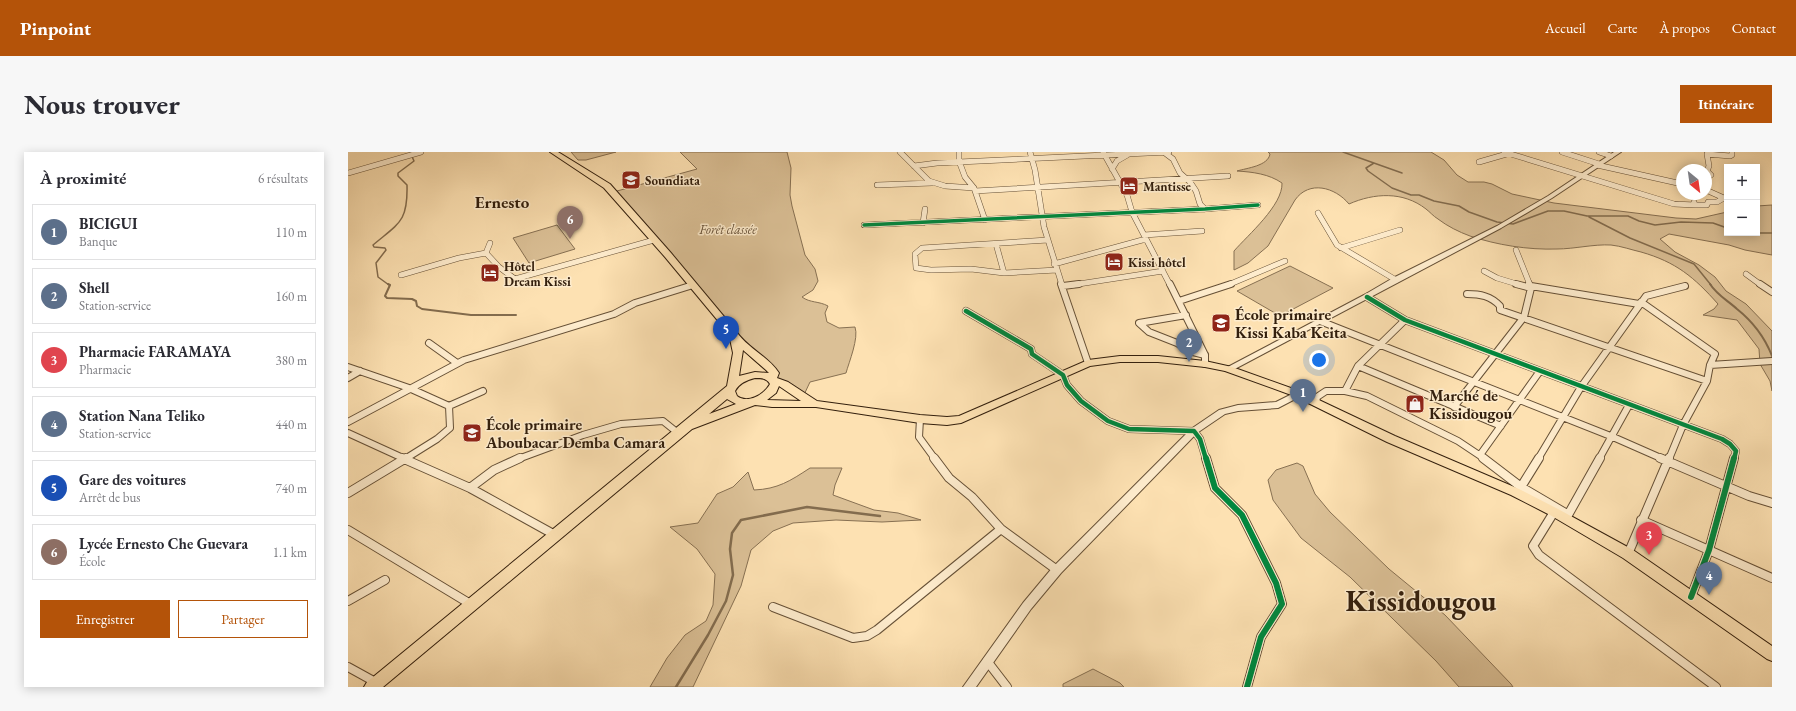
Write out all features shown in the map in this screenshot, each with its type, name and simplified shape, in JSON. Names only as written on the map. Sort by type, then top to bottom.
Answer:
[{"type":"highway","points":[[553,152],[607,186],[693,285],[733,333],[737,340],[774,373],[772,380],[775,384],[771,392],[754,401],[682,430]]},
{"type":"highway","points":[[737,340],[739,359],[730,395],[741,402],[754,401],[778,404],[816,404],[920,419],[947,421],[961,419],[1088,363],[1141,359],[1205,360],[1298,394],[1391,439],[1515,492],[1567,517],[1628,554],[1772,654]]},
{"type":"highway","points":[[375,685],[731,388],[748,376],[761,375],[782,383],[805,400],[816,404]]},
{"type":"street","points":[[348,173],[420,152]]},
{"type":"street","points":[[900,152],[932,183]]},
{"type":"street","points":[[959,152],[960,163],[965,177],[974,190],[985,220]]},
{"type":"street","points":[[1030,152],[1042,217],[1054,264],[1063,286],[1088,363]]},
{"type":"street","points":[[1479,162],[1508,152],[1674,204],[1695,203],[1707,205],[1708,202],[1717,202],[1724,198],[1712,193]]},
{"type":"street","points":[[1562,152],[1598,164],[1676,183]]},
{"type":"street","points":[[1598,152],[1611,156]]},
{"type":"street","points":[[1228,369],[1521,215],[1618,152]]},
{"type":"street","points":[[1703,152],[1730,156],[1732,155],[1732,152]]},
{"type":"street","points":[[914,166],[937,163],[1032,159],[1104,153],[1167,153],[1177,163],[1180,173],[1188,178],[1199,196],[1200,204],[1205,209]]},
{"type":"street","points":[[1104,153],[1127,195],[1132,212],[1186,315],[1205,360]]},
{"type":"street","points":[[1709,153],[1707,154],[1709,164]]},
{"type":"street","points":[[1112,169],[1117,161],[1131,154]]},
{"type":"street","points":[[877,186],[932,183],[941,186],[974,190],[1037,188],[1119,181],[1228,176]]},
{"type":"street","points":[[864,225],[1205,209],[1258,205]]},
{"type":"street","points":[[923,222],[924,209]]},
{"type":"street","points":[[1318,213],[1337,246],[1396,280]]},
{"type":"street","points":[[1341,248],[1400,230]]},
{"type":"street","points":[[1054,264],[1145,237],[1202,231]]},
{"type":"street","points":[[486,253],[498,267],[515,279],[654,240]]},
{"type":"street","points":[[1048,240],[922,248],[915,254],[916,268],[931,270],[971,269],[1004,273],[1057,270]]},
{"type":"street","points":[[486,253],[490,243]]},
{"type":"street","points":[[996,244],[1004,273]]},
{"type":"street","points":[[1454,407],[1524,317],[1531,287],[1516,250]]},
{"type":"street","points":[[401,275],[459,258],[486,253]]},
{"type":"street","points":[[1179,302],[1242,280],[1285,261]]},
{"type":"street","points":[[1063,286],[1163,271]]},
{"type":"street","points":[[1484,271],[1497,278],[1531,287],[1640,303],[1716,354],[1710,366],[1707,381],[1683,425],[1641,520],[1628,554]]},
{"type":"street","points":[[1746,274],[1772,292]]},
{"type":"street","points":[[348,422],[457,363],[614,314],[635,303],[693,285]]},
{"type":"street","points":[[1521,487],[1581,387],[1640,303],[1646,296],[1685,286]]},
{"type":"street","points":[[1467,294],[1485,295],[1498,303],[1500,310],[1707,381]]},
{"type":"street","points":[[1367,297],[1405,320],[1722,439],[1730,444],[1736,451],[1709,550],[1691,597]]},
{"type":"street","points":[[966,311],[1031,349],[1032,354],[1061,374],[1067,385],[1081,401],[1108,421],[1129,429],[1194,431]]},
{"type":"street","points":[[1186,315],[1139,323],[1148,332],[1177,343],[1205,360]]},
{"type":"street","points":[[1345,391],[1358,366],[1405,320]]},
{"type":"street","points":[[1320,321],[1613,437],[1726,484],[1749,496],[1772,503]]},
{"type":"street","points":[[429,343],[457,363]]},
{"type":"street","points":[[1710,366],[1772,361]]},
{"type":"street","points":[[1358,366],[1501,426]]},
{"type":"street","points":[[348,367],[409,388],[449,406],[483,391]]},
{"type":"street","points":[[348,378],[360,371]]},
{"type":"street","points":[[1480,455],[1540,371]]},
{"type":"street","points":[[1316,403],[1317,397],[1326,391],[1345,391],[1367,396],[1458,441],[1480,455],[1521,487],[1567,517],[1613,437],[1629,405]]},
{"type":"street","points":[[969,687],[1027,606],[1057,570],[1194,431],[1222,412],[1238,408],[1278,405],[1298,394]]},
{"type":"street","points":[[348,493],[436,439],[450,428],[449,406]]},
{"type":"street","points":[[920,419],[919,437],[949,478],[972,497],[1001,529],[1057,570]]},
{"type":"street","points":[[470,488],[494,470],[521,456],[604,428],[639,422],[663,421],[682,430]]},
{"type":"street","points":[[1194,431],[1200,439],[1214,488],[1242,515],[1276,583],[1282,604],[1262,637],[1247,687]]},
{"type":"street","points":[[348,433],[470,488],[555,535]]},
{"type":"street","points":[[1554,512],[1533,546],[1539,555],[1716,687]]},
{"type":"street","points":[[1641,520],[1772,578]]},
{"type":"street","points":[[773,607],[852,638],[867,636],[877,630],[1001,529]]},
{"type":"street","points":[[348,530],[472,605]]},
{"type":"street","points":[[348,601],[385,580]]},
{"type":"street","points":[[987,661],[1007,687]]},
{"type":"street","points":[[348,667],[375,685]]},
{"type":"green space","points":[[571,152],[616,152],[586,160],[578,160]]},
{"type":"green space","name":"Forêt classée","points":[[680,152],[787,152],[791,168],[790,195],[792,206],[805,255],[815,269],[818,281],[813,290],[802,297],[828,306],[825,313],[827,322],[839,328],[855,327],[855,343],[846,373],[810,382],[802,399],[768,373],[749,356],[741,344],[733,338],[615,198],[617,191],[697,169]]},
{"type":"green space","points":[[1268,152],[1431,152],[1444,160],[1457,175],[1468,182],[1484,182],[1492,184],[1512,194],[1554,203],[1676,218],[1696,219],[1724,213],[1724,236],[1760,236],[1760,206],[1772,205],[1772,255],[1745,250],[1729,245],[1669,234],[1660,239],[1675,252],[1699,265],[1715,277],[1726,291],[1746,304],[1772,331],[1772,391],[1770,381],[1760,364],[1759,349],[1737,320],[1703,315],[1714,309],[1718,304],[1692,278],[1674,266],[1653,256],[1619,246],[1598,245],[1564,249],[1546,249],[1524,248],[1491,242],[1457,231],[1442,222],[1417,203],[1408,199],[1378,196],[1349,204],[1337,193],[1322,188],[1315,188],[1307,190],[1295,200],[1268,246],[1248,263],[1234,270],[1234,251],[1271,210],[1281,192],[1282,183],[1272,177],[1261,174],[1237,171],[1261,164],[1270,154]]},
{"type":"green space","points":[[557,225],[575,249],[529,263],[513,238]]},
{"type":"green space","points":[[1290,266],[1333,288],[1280,316],[1237,291]]},
{"type":"green space","points":[[1297,463],[1303,466],[1315,494],[1330,512],[1389,569],[1445,615],[1513,687],[1459,687],[1436,661],[1350,577],[1301,538],[1273,500],[1268,480],[1276,470]]},
{"type":"green space","points":[[810,468],[842,468],[835,485],[833,495],[874,510],[898,513],[921,520],[882,522],[836,520],[793,523],[773,531],[751,550],[741,586],[693,687],[650,687],[667,658],[685,635],[706,621],[713,605],[715,574],[697,549],[670,527],[698,523],[717,494],[733,487],[748,472],[754,490],[784,484]]},
{"type":"green space","points":[[1093,669],[1120,683],[1124,687],[1063,687],[1063,684]]},
{"type":"waterway","points":[[389,285],[378,277],[376,263],[386,250],[385,248],[374,247],[373,245],[395,226],[404,214],[406,207],[407,185],[398,176],[398,173],[414,161],[410,152]]},
{"type":"waterway","points":[[1343,152],[1374,163]]},
{"type":"waterway","points":[[1374,163],[1402,173]]},
{"type":"waterway","points":[[1374,163],[1366,168],[1368,171],[1392,188],[1411,195],[1419,195],[1434,201],[1459,206],[1469,212],[1497,222],[1513,224],[1548,211],[1564,211],[1587,216],[1628,216],[1639,221],[1655,225],[1681,222],[1713,223],[1724,227]]},
{"type":"waterway","points":[[1589,217],[1630,238],[1694,264],[1711,285]]},
{"type":"waterway","points":[[1760,233],[1772,233]]},
{"type":"waterway","points":[[388,284],[390,285],[385,296],[387,298],[412,299],[416,301],[417,306],[422,309],[471,315],[516,315]]},
{"type":"waterway","points":[[1710,284],[1753,324],[1762,336],[1772,356]]},
{"type":"waterway","points":[[676,687],[708,635],[726,601],[733,575],[730,549],[732,533],[741,520],[807,507],[880,516]]},
{"type":"cycle path","points":[[864,225],[1205,209],[1258,205]]},
{"type":"cycle path","points":[[1367,297],[1405,320],[1722,439],[1730,444],[1736,451],[1709,550],[1691,597]]},
{"type":"cycle path","points":[[966,311],[1031,349],[1032,354],[1063,375],[1067,385],[1081,401],[1108,421],[1129,429],[1194,431],[1200,439],[1215,488],[1242,515],[1276,583],[1282,604],[1261,637],[1247,687]]},
{"type":"place","name":"Soundiata","points":[[631,180]]},
{"type":"place","name":"Mantisse","points":[[1129,186]]},
{"type":"place","name":"Lycée Ernesto Che Guevara","points":[[570,239]]},
{"type":"place","name":"Kissi hôtel","points":[[1114,262]]},
{"type":"place","name":"Hôtel Dream Kissi","points":[[490,273]]},
{"type":"place","name":"École primaire Kissi Kaba Keita","points":[[1221,323]]},
{"type":"place","name":"Gare des voitures","points":[[726,349]]},
{"type":"place","name":"Shell","points":[[1189,362]]},
{"type":"place","name":"Marché de Kissidougou","points":[[1415,404]]},
{"type":"place","name":"BICIGUI","points":[[1303,412]]},
{"type":"place","name":"École primaire Aboubacar Demba Camara","points":[[472,433]]},
{"type":"place","name":"Pharmacie FARAMAYA","points":[[1649,555]]},
{"type":"place","name":"Station Nana Teliko","points":[[1709,595]]},
{"type":"district","name":"Ernesto","points":[[502,202]]},
{"type":"district","name":"Kissidougou","points":[[1421,601]]}]
